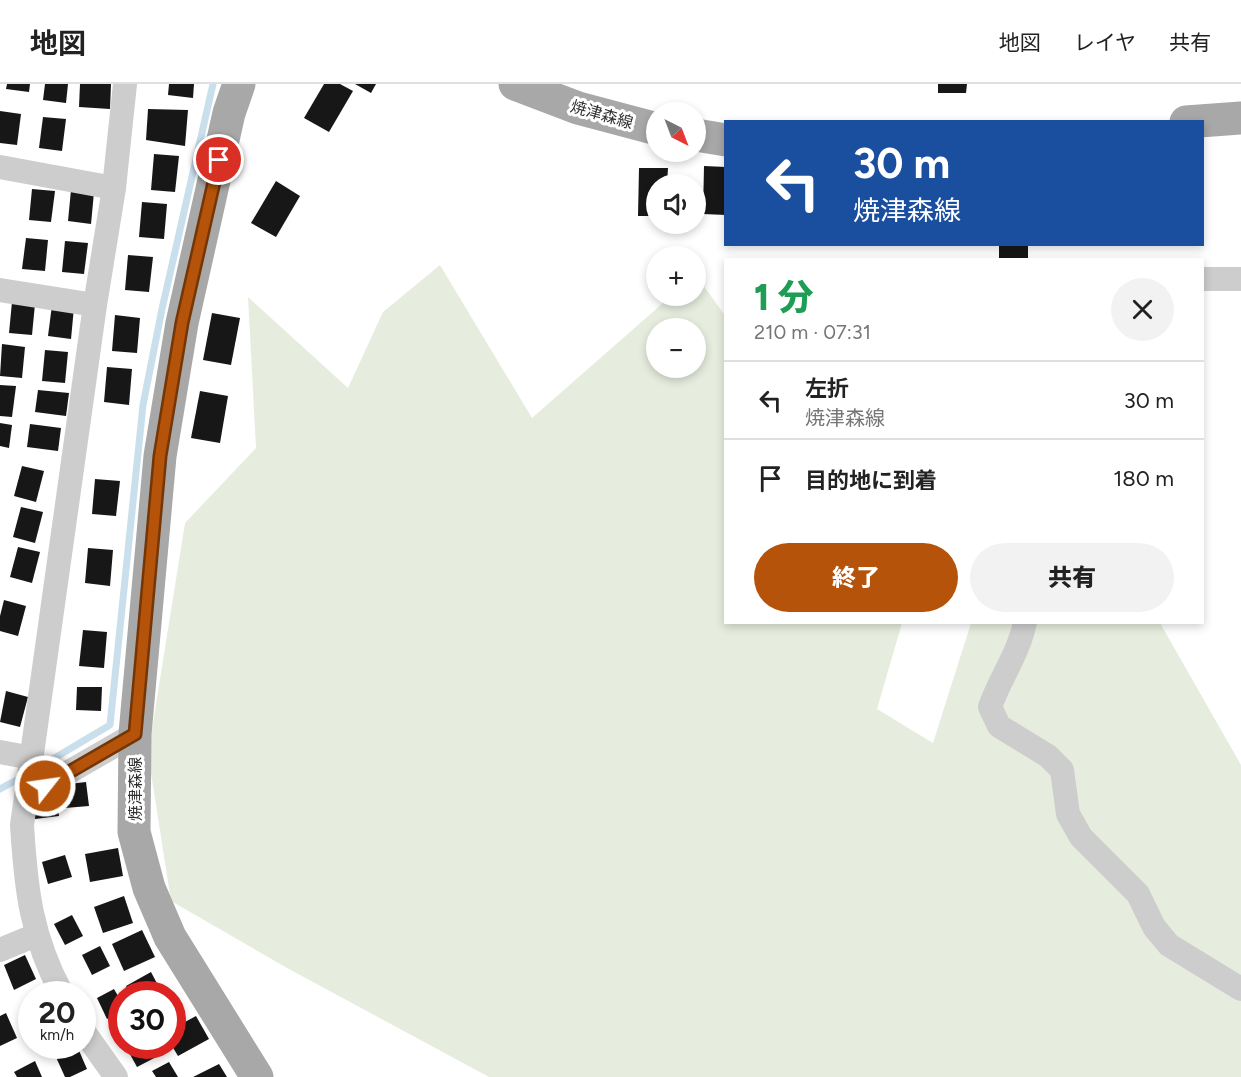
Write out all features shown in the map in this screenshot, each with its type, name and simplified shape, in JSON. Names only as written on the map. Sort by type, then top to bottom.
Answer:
[{"type":"main road","name":"焼津森線","points":[[239,84],[229,113],[182,323],[160,456],[135,734],[135,832],[149,888],[170,937],[257,1077]]},
{"type":"main road","name":"焼津森線","points":[[515,84],[578,108],[646,126]]},
{"type":"main road","points":[[1204,121],[1241,118]]},
{"type":"main road","points":[[706,137],[724,140]]},
{"type":"street","points":[[56,981],[36,935],[25,875],[22,825],[95,305],[114,188],[125,84]]},
{"type":"street","points":[[0,167],[114,188]]},
{"type":"street","points":[[1204,279],[1241,279]]},
{"type":"street","points":[[0,290],[95,305]]},
{"type":"street","points":[[1025,624],[1021,642],[997,687],[990,707],[999,726],[1048,756],[1062,770],[1068,814],[1081,837],[1138,894],[1154,927],[1169,945],[1241,989]]},
{"type":"street","points":[[27,796],[135,734]]},
{"type":"street","points":[[0,752],[32,758]]},
{"type":"street","points":[[0,950],[36,935]]},
{"type":"street","points":[[96,1049],[116,1077]]},
{"type":"green space","points":[[440,265],[532,418],[660,306],[706,306],[706,289],[724,314],[724,624],[902,624],[877,709],[933,743],[971,624],[1161,624],[1241,765],[1241,1077],[489,1077],[287,968],[171,901],[148,754],[185,523],[256,448],[248,297],[348,388],[383,312]]},
{"type":"building","points":[[7,84],[30,84],[29,92],[6,89]]},
{"type":"building","points":[[45,84],[68,84],[66,103],[43,100]]},
{"type":"building","points":[[80,84],[111,84],[110,109],[79,107]]},
{"type":"building","points":[[169,84],[194,84],[193,98],[168,95]]},
{"type":"building","points":[[324,84],[340,84],[353,91],[329,132],[304,118]]},
{"type":"building","points":[[355,84],[376,84],[371,93]]},
{"type":"building","points":[[938,84],[967,84],[966,93],[938,93]]},
{"type":"building","points":[[148,109],[188,110],[185,146],[146,140]]},
{"type":"building","points":[[0,111],[21,114],[17,145],[0,143]]},
{"type":"building","points":[[43,117],[66,119],[62,151],[39,148]]},
{"type":"building","points":[[154,154],[179,156],[175,192],[151,190]]},
{"type":"building","points":[[704,166],[724,167],[724,215],[706,214]]},
{"type":"building","points":[[639,168],[668,168],[668,174],[646,174],[646,216],[638,216]]},
{"type":"building","points":[[276,181],[300,196],[276,237],[251,223]]},
{"type":"building","points":[[32,189],[55,191],[51,222],[29,220]]},
{"type":"building","points":[[71,190],[94,192],[91,224],[68,221]]},
{"type":"building","points":[[142,202],[167,204],[164,239],[139,237]]},
{"type":"building","points":[[26,238],[48,240],[45,271],[22,269]]},
{"type":"building","points":[[65,241],[88,243],[84,274],[62,272]]},
{"type":"building","points":[[999,246],[1028,246],[1028,258],[999,258]]},
{"type":"building","points":[[128,255],[153,257],[149,292],[125,290]]},
{"type":"building","points":[[12,302],[35,304],[32,335],[9,333]]},
{"type":"building","points":[[52,305],[74,307],[71,339],[48,336]]},
{"type":"building","points":[[212,313],[240,318],[231,365],[203,360]]},
{"type":"building","points":[[115,315],[140,318],[137,353],[112,351]]},
{"type":"building","points":[[2,344],[25,347],[22,378],[0,376]]},
{"type":"building","points":[[45,350],[68,352],[65,383],[42,381]]},
{"type":"building","points":[[107,367],[132,369],[129,405],[104,402]]},
{"type":"building","points":[[0,385],[16,386],[12,417],[0,416]]},
{"type":"building","points":[[38,390],[69,393],[66,416],[35,412]]},
{"type":"building","points":[[200,391],[228,396],[220,443],[191,438]]},
{"type":"building","points":[[0,423],[12,425],[9,448],[0,446]]},
{"type":"building","points":[[30,424],[61,428],[58,451],[27,447]]},
{"type":"building","points":[[22,466],[44,471],[36,502],[14,496]]},
{"type":"building","points":[[95,479],[120,481],[116,516],[92,514]]},
{"type":"building","points":[[21,507],[43,512],[35,543],[13,537]]},
{"type":"building","points":[[18,547],[40,552],[32,583],[10,577]]},
{"type":"building","points":[[88,548],[113,550],[110,586],[85,583]]},
{"type":"building","points":[[4,600],[26,606],[18,636],[0,631],[0,616]]},
{"type":"building","points":[[83,630],[107,632],[104,668],[79,666]]},
{"type":"building","points":[[77,687],[102,687],[101,711],[76,710]]},
{"type":"building","points":[[6,691],[28,697],[20,727],[0,722]]},
{"type":"building","points":[[86,782],[89,806],[65,808],[61,785]]},
{"type":"building","points":[[56,793],[59,816],[35,819],[32,796]]},
{"type":"building","points":[[118,848],[123,876],[90,882],[85,854]]},
{"type":"building","points":[[65,855],[72,877],[48,884],[42,862]]},
{"type":"building","points":[[124,896],[133,923],[103,933],[94,907]]},
{"type":"building","points":[[72,915],[83,936],[65,945],[54,924]]},
{"type":"building","points":[[142,930],[155,957],[124,971],[112,944]]},
{"type":"building","points":[[100,946],[110,966],[92,975],[82,955]]},
{"type":"building","points":[[25,955],[36,979],[18,981],[18,988],[14,990],[4,965]]},
{"type":"building","points":[[151,972],[156,981],[135,981]]},
{"type":"building","points":[[108,992],[108,1019],[107,1019],[97,998]]},
{"type":"building","points":[[6,1013],[17,1038],[0,1046],[0,1016]]},
{"type":"building","points":[[196,1016],[209,1039],[186,1052],[186,1021]]},
{"type":"building","points":[[57,1059],[83,1059],[87,1069],[65,1077]]},
{"type":"building","points":[[133,1059],[152,1059],[137,1067]]},
{"type":"building","points":[[35,1061],[42,1077],[17,1077],[14,1072]]},
{"type":"building","points":[[169,1062],[178,1077],[156,1077],[152,1071]]},
{"type":"building","points":[[219,1064],[227,1077],[193,1077]]},
{"type":"waterway","points":[[36,769],[110,725],[143,405],[162,309],[213,84]]},
{"type":"waterway","points":[[0,789],[24,776]]},
{"type":"route","points":[[45,786],[135,734],[160,456],[182,323],[219,160]]}]
